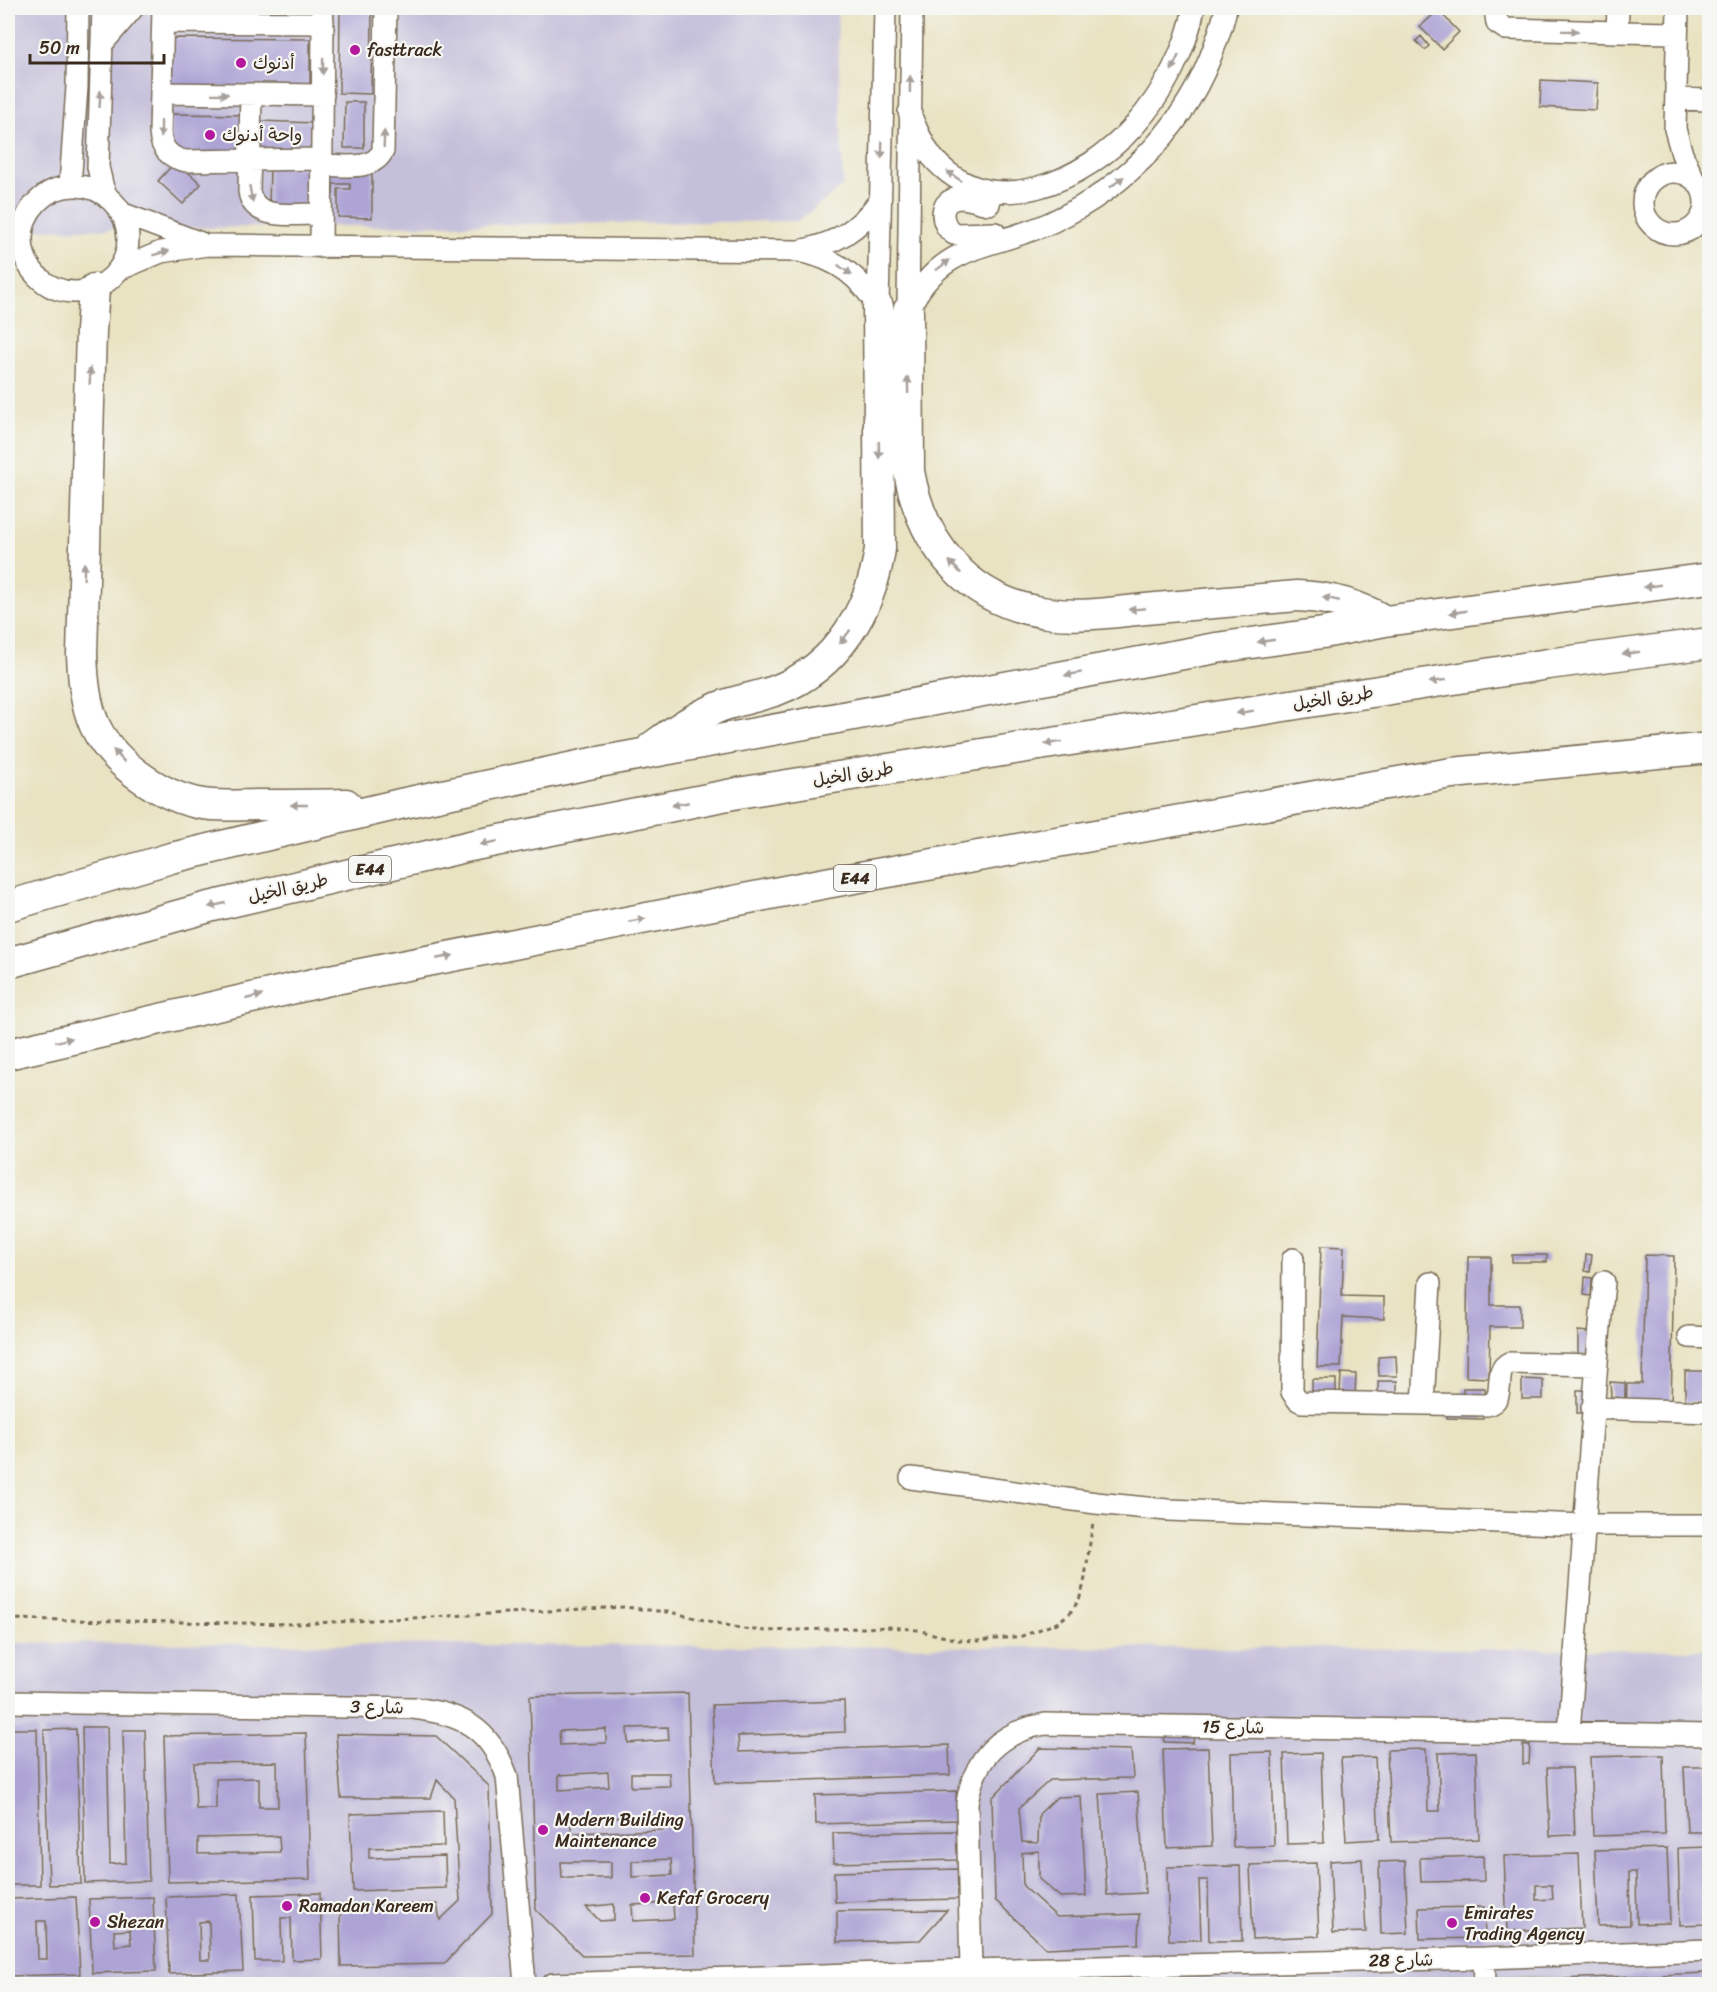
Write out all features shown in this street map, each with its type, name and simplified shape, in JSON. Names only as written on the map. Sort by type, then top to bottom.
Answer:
[{"type":"highway","points":[[94,289],[82,654],[84,685],[95,726],[116,754],[135,772],[161,790],[179,798],[211,805],[400,804]]},
{"type":"highway","points":[[644,753],[701,715],[721,706],[777,690],[805,675],[833,652],[858,619],[874,581],[880,549],[878,307]]},
{"type":"highway","points":[[908,311],[909,471],[913,491],[918,510],[937,546],[963,576],[979,588],[1012,605],[1049,614],[1297,596],[1328,598],[1343,602],[1385,621]]},
{"type":"highway","points":[[8,906],[171,858],[400,804],[644,753],[1104,668],[1385,621],[1710,578]]},
{"type":"highway","name":"طريق الخيل","points":[[8,963],[209,907],[470,846],[738,793],[1548,664],[1710,643]]},
{"type":"highway","name":"E44","points":[[8,1054],[342,978],[838,881],[1452,773],[1710,748]]},
{"type":"street","points":[[70,186],[77,87],[78,8]]},
{"type":"street","points":[[104,8],[98,167],[103,188],[128,232],[126,252],[118,270]]},
{"type":"street","points":[[102,44],[134,8]]},
{"type":"street","points":[[321,247],[322,162],[322,95],[323,12],[163,15],[160,140],[172,157],[186,161],[250,160],[322,162],[366,165],[376,160],[383,151],[386,8]]},
{"type":"street","points":[[878,307],[885,8]]},
{"type":"street","points":[[908,311],[912,8]]},
{"type":"street","points":[[909,112],[931,156],[954,177],[983,190],[1014,193],[1029,190],[1077,170],[1108,150],[1135,125],[1151,105],[1177,60],[1194,8]]},
{"type":"street","points":[[908,311],[922,285],[949,260],[969,250],[1031,231],[1076,210],[1097,197],[1137,165],[1181,115],[1199,86],[1226,8]]},
{"type":"street","points":[[1496,8],[1497,23],[1506,29],[1677,33]]},
{"type":"street","points":[[1617,32],[1618,8]]},
{"type":"street","points":[[1653,180],[1666,155],[1675,129],[1678,8]]},
{"type":"street","points":[[161,93],[322,95]]},
{"type":"street","points":[[251,94],[250,198],[258,209],[271,213],[321,214]]},
{"type":"street","points":[[1676,99],[1710,100]]},
{"type":"street","points":[[1675,129],[1682,154],[1702,186],[1705,207],[1699,222],[1702,228],[1671,234],[1656,229],[1650,223],[1642,201],[1647,186],[1653,180],[1665,172],[1672,171],[1686,174],[1702,186]]},
{"type":"street","points":[[1031,231],[954,234],[944,225],[943,212],[950,202],[962,198],[996,205],[1023,201],[1036,195],[1058,179]]},
{"type":"street","points":[[207,245],[164,231],[115,206],[90,188],[70,186],[56,189],[34,206],[26,218],[23,246],[17,262],[60,290],[72,292],[94,289],[118,270],[161,252],[207,245],[798,251],[823,246],[845,236],[859,226],[880,200]]},
{"type":"street","points":[[798,251],[831,260],[845,269],[858,280],[878,307]]},
{"type":"street","points":[[1293,1259],[1292,1386],[1294,1396],[1302,1402],[1492,1404],[1498,1397],[1502,1367],[1509,1363],[1596,1365]]},
{"type":"street","points":[[1569,1732],[1592,1408],[1604,1282]]},
{"type":"street","points":[[1423,1404],[1430,1283]]},
{"type":"street","points":[[1592,1408],[1710,1412]]},
{"type":"street","points":[[911,1478],[1096,1503],[1198,1512],[1585,1525],[1710,1525]]},
{"type":"street","name":"شارع 3","points":[[8,1702],[413,1708],[436,1711],[464,1720],[490,1744],[502,1762],[507,1776],[525,1984]]},
{"type":"street","name":"شارع 15","points":[[970,1970],[967,1803],[969,1790],[973,1777],[987,1754],[1007,1737],[1019,1731],[1045,1724],[1710,1735]]},
{"type":"street","name":"شارع 28","points":[[553,1984],[1710,1950]]},
{"type":"street","points":[[1484,1958],[1485,1984]]},
{"type":"path","points":[[8,1619],[295,1624],[624,1607],[674,1613],[720,1626],[743,1629],[766,1631],[893,1627],[958,1640],[1000,1640],[1022,1636],[1057,1623],[1075,1606],[1084,1584],[1096,1503]]},
{"type":"shaded area","points":[[8,8],[837,8],[843,186],[798,221],[8,230]]},
{"type":"shaded area","points":[[8,1643],[1709,1650],[1709,1984],[8,1984]]},
{"type":"green space","points":[[1491,1976],[1561,1979],[1558,1984],[1491,1984]]},
{"type":"building","name":"fasttrack","points":[[340,8],[372,8],[371,94],[339,93]]},
{"type":"building","points":[[1438,10],[1459,32],[1442,49],[1420,27]]},
{"type":"building","points":[[1421,36],[1429,46],[1425,50],[1416,41]]},
{"type":"building","name":"أدنوك","points":[[171,38],[310,39],[310,88],[171,87]]},
{"type":"building","points":[[1541,80],[1598,83],[1596,110],[1540,107]]},
{"type":"building","points":[[345,102],[364,102],[364,148],[344,148]]},
{"type":"building","name":"واحة أدنوك","points":[[172,114],[249,115],[248,156],[171,154]]},
{"type":"building","points":[[258,121],[316,123],[315,156],[258,154]]},
{"type":"building","points":[[176,161],[201,184],[183,204],[158,181]]},
{"type":"building","points":[[270,167],[320,169],[319,210],[269,208]]},
{"type":"building","points":[[323,170],[372,171],[372,218],[338,217],[338,189],[350,189],[350,184],[333,184],[333,194],[323,193]]},
{"type":"building","points":[[1321,1246],[1344,1247],[1342,1296],[1384,1297],[1384,1319],[1343,1317],[1341,1367],[1317,1367]]},
{"type":"building","points":[[1586,1254],[1592,1255],[1590,1272],[1585,1271]]},
{"type":"building","points":[[1512,1255],[1547,1255],[1547,1262],[1512,1262]]},
{"type":"building","points":[[1645,1255],[1674,1256],[1671,1410],[1626,1405],[1627,1384],[1642,1384]]},
{"type":"building","points":[[1468,1257],[1491,1257],[1491,1305],[1520,1305],[1520,1327],[1490,1327],[1489,1378],[1466,1377]]},
{"type":"building","points":[[1585,1277],[1592,1278],[1591,1296],[1584,1295]]},
{"type":"building","points":[[1578,1331],[1588,1332],[1588,1356],[1578,1356]]},
{"type":"building","points":[[1396,1356],[1397,1376],[1379,1376],[1378,1357]]},
{"type":"building","points":[[1685,1371],[1710,1371],[1710,1402],[1685,1402]]},
{"type":"building","points":[[1341,1373],[1356,1374],[1355,1394],[1340,1393]]},
{"type":"building","points":[[1312,1379],[1336,1379],[1336,1394],[1312,1394]]},
{"type":"building","points":[[1522,1379],[1543,1380],[1543,1399],[1522,1399]]},
{"type":"building","points":[[1378,1381],[1397,1381],[1397,1398],[1378,1398]]},
{"type":"building","points":[[1610,1382],[1625,1383],[1625,1398],[1611,1397]]},
{"type":"building","points":[[1463,1388],[1485,1388],[1485,1397],[1463,1397]]},
{"type":"building","points":[[1577,1390],[1587,1390],[1587,1413],[1577,1413]]},
{"type":"building","points":[[1447,1408],[1483,1408],[1483,1419],[1447,1418]]},
{"type":"building","points":[[688,1693],[695,1954],[583,1956],[536,1910],[530,1696]],"holes":[[[668,1727],[669,1740],[628,1743],[627,1728]],[[606,1729],[606,1743],[560,1745],[559,1731]],[[608,1772],[609,1787],[559,1790],[559,1775]],[[631,1773],[669,1773],[670,1786],[631,1787]],[[662,1816],[663,1830],[571,1833],[571,1819]],[[671,1859],[672,1875],[632,1877],[632,1861]],[[561,1862],[611,1862],[611,1878],[562,1878]],[[673,1903],[674,1919],[633,1921],[632,1905]],[[614,1904],[614,1920],[600,1921],[586,1907]]]},
{"type":"building","points":[[844,1701],[845,1732],[738,1736],[739,1752],[949,1745],[950,1775],[715,1783],[712,1705]]},
{"type":"building","points":[[82,1727],[107,1727],[110,1864],[126,1863],[123,1730],[145,1730],[149,1881],[85,1883]]},
{"type":"building","points":[[8,1729],[37,1729],[40,1885],[8,1885]]},
{"type":"building","points":[[76,1729],[81,1884],[49,1885],[44,1730]]},
{"type":"building","points":[[306,1733],[310,1879],[168,1882],[164,1736]],"holes":[[[277,1762],[278,1807],[259,1807],[259,1778],[216,1779],[216,1809],[196,1809],[194,1763]],[[279,1836],[280,1852],[198,1854],[198,1838]]]},
{"type":"building","points":[[336,1734],[436,1736],[489,1786],[492,1914],[444,1964],[341,1966],[340,1906],[437,1904],[440,1920],[460,1901],[454,1798],[437,1780],[431,1798],[341,1798]]},
{"type":"building","points":[[1165,1734],[1194,1735],[1193,1743],[1164,1742]]},
{"type":"building","points":[[1523,1745],[1530,1745],[1529,1764],[1523,1764]]},
{"type":"building","points":[[1040,1748],[1131,1750],[1133,1778],[1050,1780],[1019,1808],[1022,1842],[1038,1843],[1039,1814],[1057,1797],[1081,1796],[1086,1896],[1060,1897],[1039,1879],[1039,1851],[1022,1853],[1023,1886],[1057,1917],[1139,1914],[1138,1944],[1046,1948],[995,1900],[992,1798]]},
{"type":"building","points":[[1208,1748],[1212,1846],[1167,1848],[1163,1749]]},
{"type":"building","points":[[1426,1749],[1428,1811],[1440,1811],[1438,1753],[1476,1752],[1479,1839],[1391,1842],[1387,1750]]},
{"type":"building","points":[[1272,1752],[1274,1846],[1233,1847],[1231,1753]]},
{"type":"building","points":[[1321,1753],[1324,1843],[1287,1844],[1284,1754]]},
{"type":"building","points":[[1663,1755],[1665,1834],[1593,1836],[1590,1757]]},
{"type":"building","points":[[1375,1757],[1379,1839],[1346,1841],[1341,1758]]},
{"type":"building","points":[[1684,1767],[1707,1767],[1710,1832],[1687,1832]]},
{"type":"building","points":[[1547,1768],[1572,1768],[1575,1835],[1550,1836]]},
{"type":"building","points":[[956,1791],[957,1820],[816,1824],[815,1795]]},
{"type":"building","points":[[1138,1792],[1145,1893],[1107,1895],[1100,1794]]},
{"type":"building","points":[[443,1811],[444,1846],[369,1848],[369,1858],[445,1856],[446,1888],[353,1891],[350,1814]]},
{"type":"building","points":[[957,1831],[958,1860],[834,1863],[833,1833]]},
{"type":"building","points":[[1710,1847],[1709,1924],[1680,1925],[1678,1848]]},
{"type":"building","points":[[1667,1848],[1670,1923],[1637,1924],[1636,1872],[1629,1872],[1630,1925],[1598,1926],[1595,1850]]},
{"type":"building","points":[[1579,1854],[1582,1928],[1507,1931],[1504,1856]],"holes":[[[1536,1885],[1552,1885],[1553,1899],[1536,1900]]]},
{"type":"building","points":[[1483,1856],[1484,1881],[1421,1882],[1420,1858]]},
{"type":"building","points":[[1362,1859],[1366,1932],[1333,1933],[1330,1861]]},
{"type":"building","points":[[1405,1861],[1408,1933],[1381,1934],[1379,1862]]},
{"type":"building","points":[[1316,1863],[1319,1936],[1253,1939],[1250,1865]]},
{"type":"building","points":[[1240,1866],[1242,1941],[1209,1941],[1208,1880],[1199,1880],[1201,1940],[1169,1940],[1167,1867]]},
{"type":"building","points":[[958,1869],[959,1899],[835,1902],[834,1872]]},
{"type":"building","points":[[320,1893],[322,1959],[292,1960],[291,1918],[281,1918],[282,1961],[255,1961],[253,1895]]},
{"type":"building","points":[[239,1894],[243,1971],[169,1974],[166,1897]],"holes":[[[209,1921],[210,1960],[200,1960],[199,1922]]]},
{"type":"building","points":[[76,1897],[80,1974],[8,1976],[8,1899]],"holes":[[[37,1921],[46,1921],[47,1959],[38,1959]]]},
{"type":"building","points":[[153,1897],[156,1971],[92,1973],[89,1899]],"holes":[[[130,1930],[131,1944],[115,1946],[114,1931]]]},
{"type":"building","name":"Emirates Trading Agency","points":[[1484,1907],[1485,1938],[1420,1939],[1419,1908]]},
{"type":"building","points":[[947,1910],[920,1940],[837,1942],[837,1911]]},
{"type":"building","points":[[1706,1973],[1706,1984],[1557,1984],[1561,1979]]},
{"type":"building","points":[[1389,1981],[1407,1983],[1407,1984],[1389,1984]]},
{"type":"place","name":"fasttrack","points":[[355,50]]},
{"type":"place","name":"أدنوك","points":[[241,63]]},
{"type":"place","name":"واحة أدنوك","points":[[210,135]]},
{"type":"place","name":"Modern Building Maintenance","points":[[543,1830]]},
{"type":"place","name":"Kefaf Grocery","points":[[645,1898]]},
{"type":"place","name":"Ramadan Kareem","points":[[287,1906]]},
{"type":"place","name":"Shezan","points":[[95,1922]]},
{"type":"place","name":"Emirates Trading Agency","points":[[1452,1923]]}]
